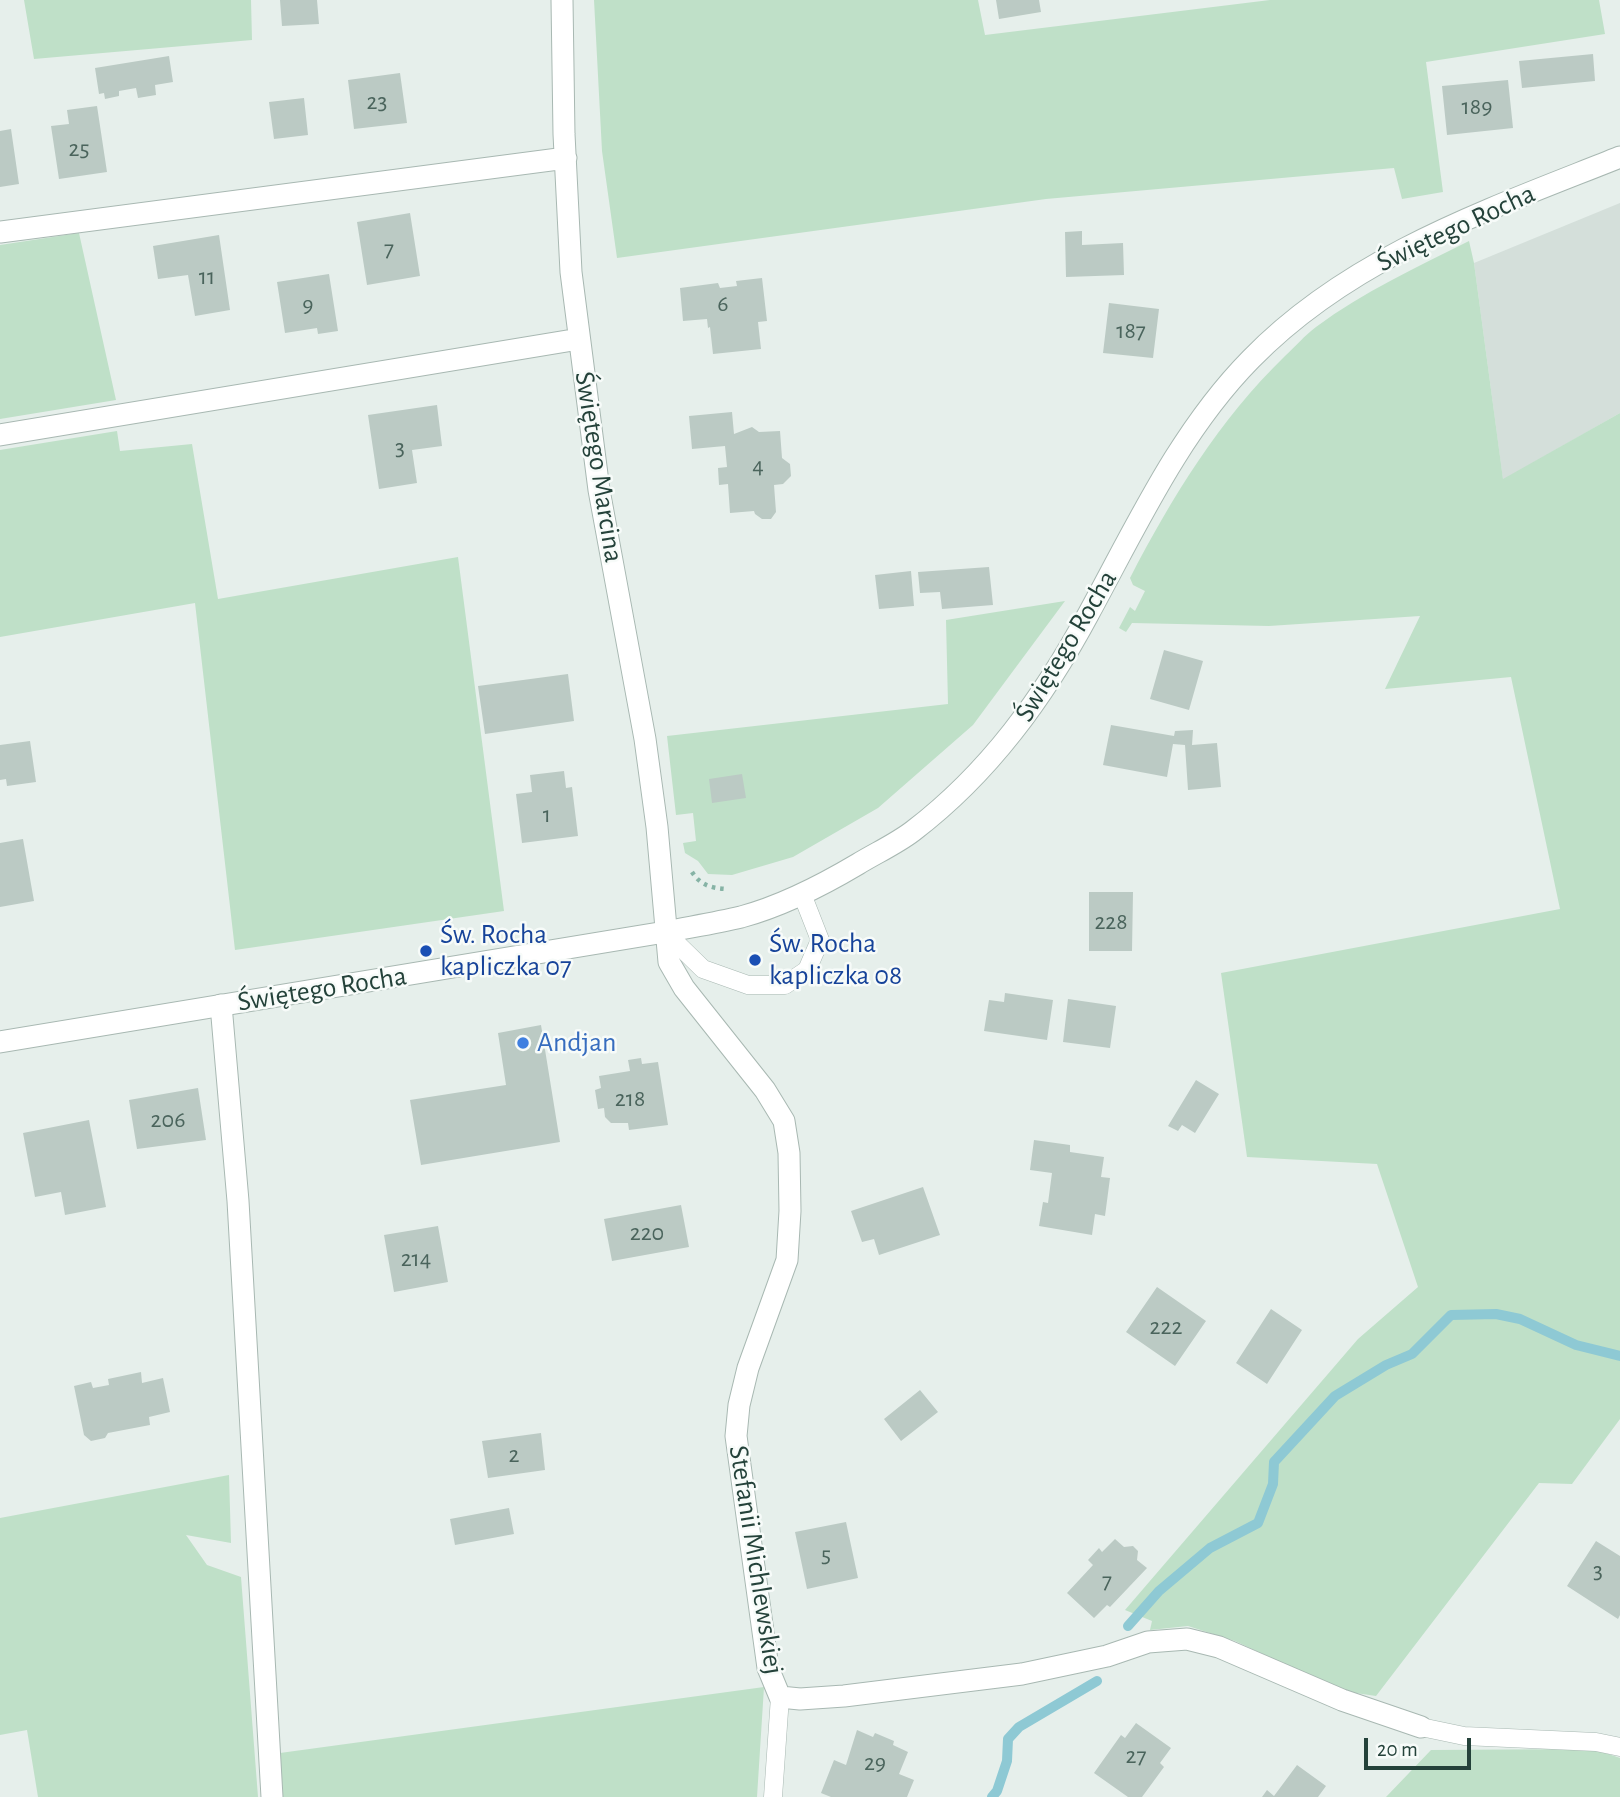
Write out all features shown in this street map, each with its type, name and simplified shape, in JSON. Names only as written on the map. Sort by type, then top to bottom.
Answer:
[{"type":"street","name":"Świętego Marcina","points":[[562,0],[565,158],[571,272],[599,490],[645,739],[658,838],[665,932]]},
{"type":"street","name":"Świętego Rocha","points":[[0,1042],[665,932],[742,916],[802,894],[910,833],[959,792],[1019,726],[1054,676],[1175,457],[1210,406],[1250,360],[1289,322],[1340,285],[1402,249],[1620,157]]},
{"type":"street","points":[[0,232],[565,158]]},
{"type":"street","points":[[0,435],[579,339]]},
{"type":"street","name":"Stefanii Michlewskiej","points":[[665,932],[668,962],[684,988],[765,1090],[784,1121],[789,1153],[787,1260],[748,1368],[739,1405],[736,1436],[768,1668],[779,1696],[800,1699],[844,1696],[1022,1674],[1107,1656],[1148,1642],[1187,1639],[1219,1647],[1342,1700],[1421,1727]]},
{"type":"street","points":[[221,1005],[238,1201],[272,1797]]},
{"type":"lane","points":[[665,932],[703,969],[748,985],[785,985],[807,970],[820,940],[802,894]]},
{"type":"lane","points":[[773,1797],[779,1696]]},
{"type":"lane","points":[[1421,1727],[1464,1736],[1597,1741],[1620,1747]]},
{"type":"shaded area","points":[[1620,203],[1620,413],[1503,480],[1474,263]]},
{"type":"green space","points":[[24,0],[251,0],[252,40],[34,59]]},
{"type":"green space","points":[[594,0],[978,0],[985,35],[1270,0],[1599,0],[1605,34],[1426,62],[1443,192],[1402,199],[1394,168],[1046,199],[617,258],[602,151]]},
{"type":"green space","points":[[79,233],[116,400],[0,419],[0,245]]},
{"type":"green space","points":[[1469,241],[1503,479],[1620,413],[1620,1419],[1572,1484],[1539,1483],[1376,1696],[1342,1691],[1235,1641],[1188,1626],[1150,1630],[1152,1621],[1125,1610],[1358,1339],[1418,1287],[1377,1164],[1247,1157],[1221,973],[1560,909],[1511,677],[1385,689],[1420,616],[1269,626],[1132,623],[1126,632],[1119,628],[1130,607],[1135,611],[1145,591],[1133,585],[1130,578],[1163,518],[1218,433],[1261,381],[1308,334],[1334,314]]},
{"type":"green space","points":[[117,431],[120,451],[192,444],[218,599],[458,557],[504,911],[235,950],[195,603],[0,637],[0,450]]},
{"type":"green space","points":[[1065,601],[973,725],[878,808],[793,857],[732,875],[708,874],[698,861],[685,853],[683,843],[696,841],[693,813],[676,815],[667,736],[948,704],[946,620]]},
{"type":"green space","points":[[229,1475],[231,1543],[186,1535],[207,1565],[241,1577],[258,1797],[38,1797],[27,1730],[0,1735],[0,1518]]},
{"type":"green space","points":[[764,1687],[757,1797],[283,1797],[280,1753]]},
{"type":"green space","points":[[1594,1749],[1620,1758],[1620,1797],[1386,1797],[1431,1750]]},
{"type":"building","points":[[280,0],[317,0],[319,24],[282,26]]},
{"type":"building","points":[[996,0],[1039,0],[1041,12],[999,19]]},
{"type":"building","points":[[1593,54],[1595,81],[1522,88],[1519,61]]},
{"type":"building","points":[[169,56],[173,82],[155,85],[156,95],[138,98],[136,88],[119,91],[119,96],[105,99],[104,93],[99,94],[95,68]]},
{"type":"building","points":[[400,73],[407,123],[354,129],[348,80]]},
{"type":"building","points":[[1508,80],[1513,128],[1447,135],[1442,86]]},
{"type":"building","points":[[304,98],[308,135],[274,139],[269,102]]},
{"type":"building","points":[[97,106],[107,172],[59,179],[51,126],[69,124],[67,110]]},
{"type":"building","points":[[11,129],[19,184],[0,187],[0,131]]},
{"type":"building","points":[[410,213],[420,276],[367,285],[357,222]]},
{"type":"building","points":[[1082,231],[1082,245],[1123,243],[1124,275],[1066,277],[1065,232]]},
{"type":"building","points":[[219,235],[230,310],[195,316],[188,275],[158,279],[153,246]]},
{"type":"building","points":[[329,274],[338,331],[318,334],[317,328],[285,333],[277,282]]},
{"type":"building","points":[[762,278],[767,321],[758,322],[761,349],[713,354],[707,319],[683,321],[680,288],[718,283],[720,288],[737,286],[736,281]]},
{"type":"building","points":[[1109,303],[1159,309],[1153,358],[1103,353]]},
{"type":"building","points":[[437,405],[442,446],[412,450],[417,483],[379,489],[368,415]]},
{"type":"building","points":[[732,412],[734,434],[752,427],[759,432],[780,431],[782,458],[790,464],[791,476],[783,484],[774,485],[776,512],[771,519],[762,519],[754,511],[730,513],[728,484],[719,485],[718,468],[727,467],[725,446],[692,449],[689,416]]},
{"type":"building","points":[[989,567],[993,605],[942,609],[940,592],[920,593],[918,572]]},
{"type":"building","points":[[911,571],[914,606],[879,609],[875,575]]},
{"type":"building","points":[[1164,650],[1203,661],[1189,710],[1150,699]]},
{"type":"building","points":[[568,674],[574,721],[485,734],[478,686]]},
{"type":"building","points":[[1111,725],[1174,736],[1175,731],[1193,730],[1192,745],[1217,743],[1221,787],[1188,790],[1185,745],[1173,744],[1167,777],[1103,765]]},
{"type":"building","points":[[30,741],[36,782],[7,786],[6,779],[0,780],[0,745]]},
{"type":"building","points":[[564,771],[566,788],[572,787],[578,836],[522,843],[516,794],[532,792],[530,775]]},
{"type":"building","points":[[742,774],[746,798],[712,803],[709,779]]},
{"type":"building","points":[[23,839],[34,901],[0,907],[0,843]]},
{"type":"building","points":[[1089,892],[1133,892],[1132,951],[1089,951]]},
{"type":"building","points":[[1005,993],[1053,1000],[1047,1040],[984,1031],[989,1000],[1004,1002]]},
{"type":"building","points":[[1068,999],[1116,1006],[1110,1048],[1063,1042]]},
{"type":"building","points":[[541,1025],[560,1142],[421,1165],[410,1100],[506,1085],[498,1033]]},
{"type":"building","points":[[641,1058],[642,1064],[658,1062],[668,1125],[629,1130],[628,1123],[611,1123],[605,1117],[604,1108],[598,1109],[595,1090],[601,1088],[599,1076],[630,1071],[628,1060]]},
{"type":"building","points":[[1196,1080],[1219,1094],[1195,1133],[1182,1125],[1178,1131],[1168,1126]]},
{"type":"building","points":[[198,1088],[206,1140],[137,1149],[129,1100]]},
{"type":"building","points":[[89,1120],[106,1207],[65,1215],[61,1192],[35,1197],[23,1133]]},
{"type":"building","points":[[1034,1140],[1070,1145],[1070,1152],[1104,1157],[1101,1177],[1110,1178],[1105,1216],[1095,1214],[1092,1235],[1039,1226],[1043,1202],[1048,1203],[1052,1173],[1030,1170]]},
{"type":"building","points":[[923,1187],[940,1235],[879,1255],[874,1239],[862,1242],[851,1211]]},
{"type":"building","points":[[681,1205],[689,1247],[612,1261],[604,1219]]},
{"type":"building","points":[[438,1226],[448,1282],[394,1292],[384,1235]]},
{"type":"building","points":[[1157,1287],[1206,1321],[1175,1366],[1126,1332]]},
{"type":"building","points":[[1271,1309],[1302,1330],[1267,1384],[1236,1363]]},
{"type":"building","points":[[141,1372],[142,1383],[163,1378],[170,1412],[149,1417],[150,1425],[108,1433],[105,1438],[91,1441],[84,1435],[74,1386],[91,1382],[93,1388],[109,1385],[108,1379]]},
{"type":"building","points":[[920,1390],[938,1412],[901,1441],[884,1419]]},
{"type":"building","points":[[541,1433],[545,1470],[488,1478],[482,1441]]},
{"type":"building","points":[[509,1508],[514,1534],[455,1545],[450,1519]]},
{"type":"building","points":[[846,1522],[858,1578],[807,1589],[795,1532]]},
{"type":"building","points":[[1115,1539],[1124,1547],[1133,1546],[1138,1551],[1137,1560],[1147,1568],[1110,1607],[1107,1605],[1094,1618],[1067,1593],[1093,1565],[1088,1560],[1099,1548],[1102,1552]]},
{"type":"building","points":[[1596,1541],[1620,1556],[1618,1619],[1567,1586]]},
{"type":"building","points":[[1136,1723],[1171,1748],[1160,1763],[1164,1767],[1142,1797],[1128,1797],[1094,1773],[1121,1735],[1125,1738]]},
{"type":"building","points":[[857,1730],[873,1737],[875,1733],[894,1741],[893,1745],[908,1752],[899,1774],[914,1780],[907,1797],[831,1797],[821,1793],[834,1760],[846,1765]]},
{"type":"building","points":[[1297,1765],[1326,1786],[1318,1797],[1262,1797],[1267,1790],[1274,1796]]},
{"type":"waterway","points":[[1128,1626],[1159,1591],[1210,1548],[1258,1523],[1273,1484],[1274,1462],[1335,1396],[1386,1365],[1412,1354],[1451,1315],[1496,1314],[1520,1319],[1576,1345],[1620,1356]]},
{"type":"waterway","points":[[992,1797],[997,1791],[1007,1761],[1008,1739],[1019,1727],[1097,1681]]},
{"type":"place","name":"Św. Rocha kapliczka 07","points":[[426,951]]},
{"type":"place","name":"Św. Rocha kapliczka 08","points":[[755,960]]},
{"type":"place","name":"Andjan","points":[[523,1043]]}]
